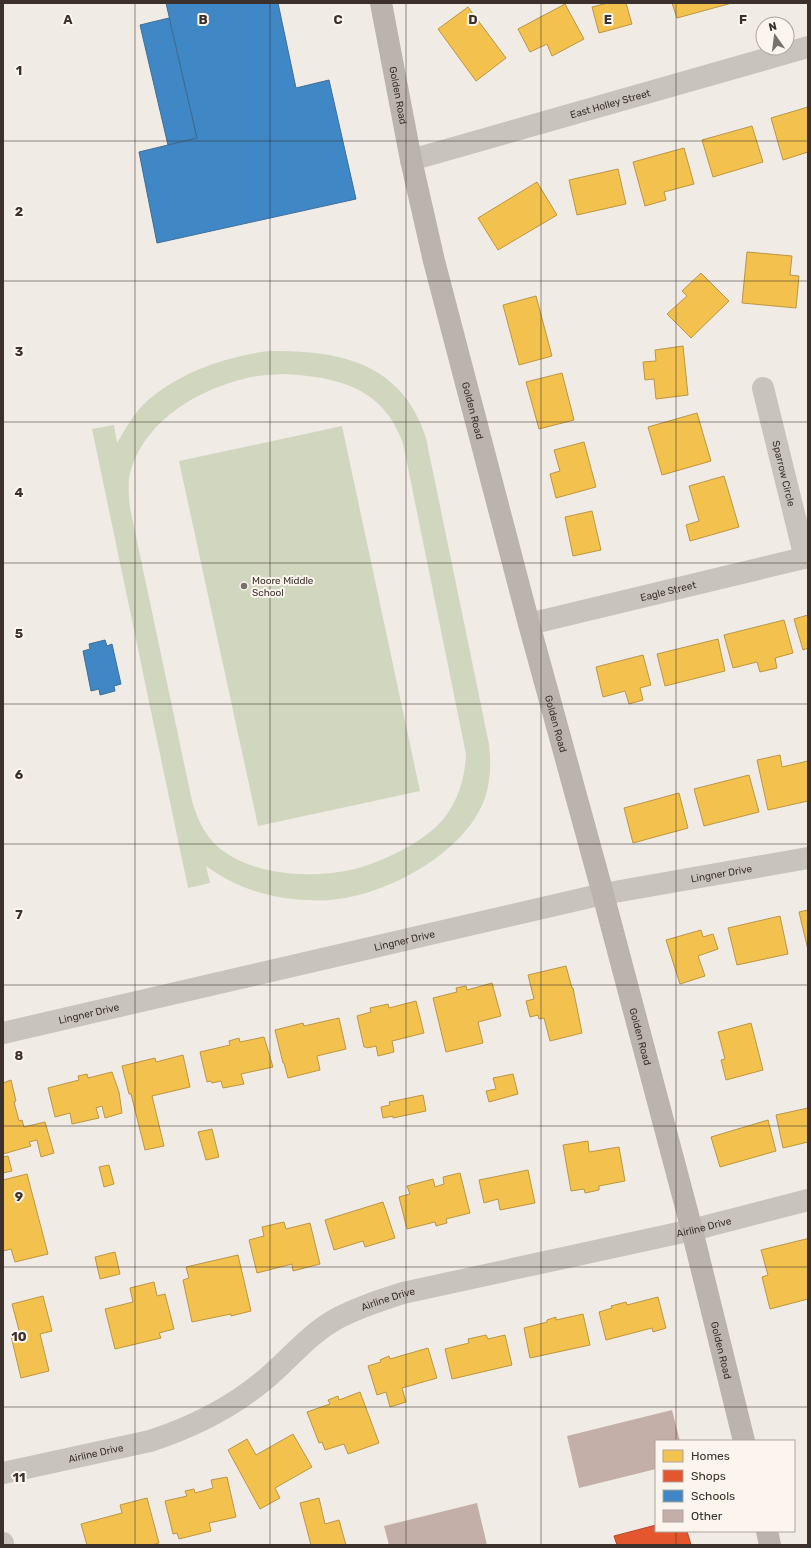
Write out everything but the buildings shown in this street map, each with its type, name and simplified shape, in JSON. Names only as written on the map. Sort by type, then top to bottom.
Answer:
[{"type":"street","name":"Golden Road","points":[[381,3],[411,160],[434,261],[529,624],[603,894],[692,1230],[744,1440]]},
{"type":"street","name":"East Holley Street","points":[[411,160],[808,47]]},
{"type":"street","name":"Sparrow Circle","points":[[763,388],[807,557]]},
{"type":"street","name":"Eagle Street","points":[[529,624],[807,557]]},
{"type":"street","name":"Lingner Drive","points":[[3,1033],[603,894],[808,858]]},
{"type":"street","name":"Airline Drive","points":[[3,1473],[150,1441],[168,1435],[219,1412],[262,1382],[311,1336],[338,1318],[367,1304],[403,1293],[692,1230],[808,1200]]},
{"type":"street","points":[[767,1532],[770,1545]]},
{"type":"green space","points":[[268,351],[294,351],[319,353],[343,358],[365,366],[384,377],[401,392],[415,412],[426,438],[489,744],[490,771],[485,798],[475,818],[460,837],[442,854],[398,881],[351,897],[329,900],[312,900],[264,894],[234,883],[206,866],[210,883],[188,888],[92,429],[114,425],[117,443],[130,421],[138,411],[147,401],[160,391],[188,374],[204,367],[236,357]],"holes":[[[284,374],[328,379],[355,388],[368,395],[389,416],[400,436],[403,443],[466,754],[464,774],[454,803],[443,820],[428,834],[401,851],[381,860],[362,867],[326,874],[286,873],[266,870],[248,864],[231,856],[217,846],[208,836],[196,814],[130,508],[129,493],[131,469],[139,451],[149,435],[162,421],[177,409],[193,399],[229,383],[261,376]]]},
{"type":"green space","points":[[342,426],[420,791],[258,826],[179,461]]},
{"type":"place","name":"Moore Middle School","points":[[244,586]]}]
